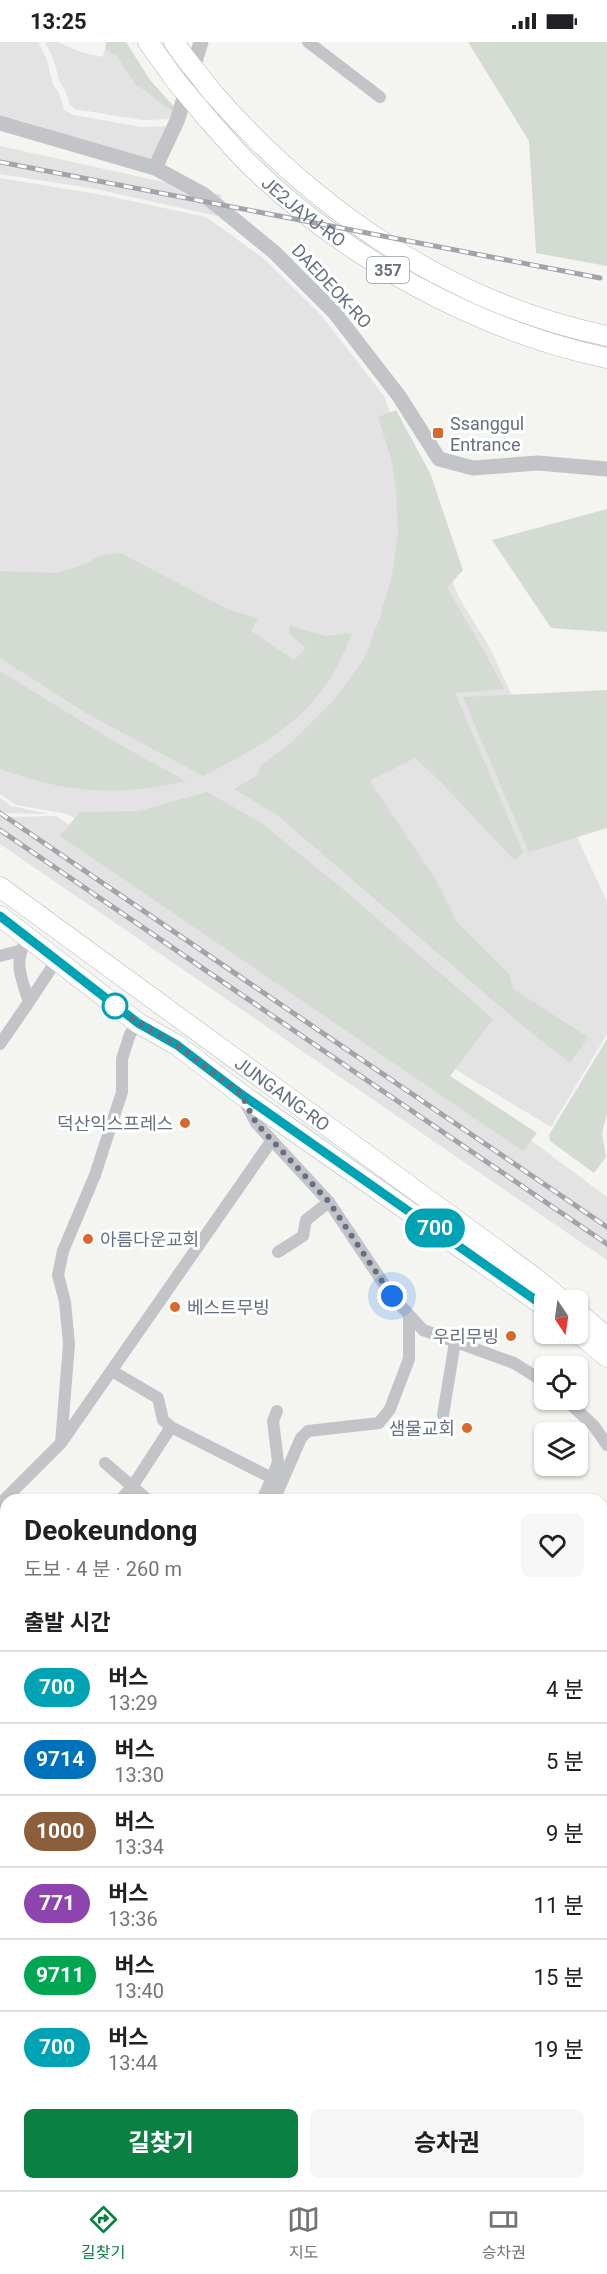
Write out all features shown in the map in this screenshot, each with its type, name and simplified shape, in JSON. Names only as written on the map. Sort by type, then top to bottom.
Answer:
[{"type":"main road","name":"JE2JAYU-RO","points":[[148,42],[176,81],[253,168],[294,204],[347,244],[400,277],[446,301],[527,335],[607,358]]},
{"type":"main road","name":"JE2JAYU-RO","points":[[178,48],[213,93],[275,159],[345,218],[436,274],[478,294],[546,319],[607,336]]},
{"type":"main road","name":"JUNGANG-RO","points":[[0,887],[550,1290]]},
{"type":"main road","name":"JUNGANG-RO","points":[[0,916],[23,945],[56,961],[138,1023],[177,1045],[241,1094],[534,1299]]},
{"type":"main road","points":[[588,1321],[607,1337]]},
{"type":"main road","points":[[588,1341],[607,1357]]},
{"type":"street","points":[[155,168],[177,121],[201,42]]},
{"type":"street","points":[[308,42],[380,97]]},
{"type":"street","name":"DAEDEOK-RO","points":[[0,123],[155,168],[203,194],[274,252],[334,312],[399,396],[439,459],[473,468],[538,462],[607,469]]},
{"type":"street","points":[[0,956],[23,945]]},
{"type":"street","points":[[23,945],[19,970],[29,1002]]},
{"type":"street","points":[[0,1044],[56,961]]},
{"type":"street","points":[[61,1443],[69,1344],[65,1302],[58,1275],[63,1251],[95,1175],[122,1092],[122,1059],[130,1034],[138,1023]]},
{"type":"street","points":[[241,1094],[256,1123],[329,1202],[372,1270],[423,1330],[514,1363],[534,1376]]},
{"type":"street","points":[[10,1494],[61,1443],[272,1140]]},
{"type":"street","points":[[278,1252],[303,1236],[306,1220],[329,1202]]},
{"type":"street","points":[[277,1494],[301,1438],[308,1431],[379,1423],[390,1409],[409,1359],[409,1315]]},
{"type":"street","points":[[443,1414],[455,1342]]},
{"type":"street","points":[[112,1371],[158,1398],[163,1420],[171,1427],[272,1478]]},
{"type":"street","points":[[577,1410],[594,1426],[607,1445]]},
{"type":"street","points":[[265,1494],[278,1462],[273,1421],[277,1412]]},
{"type":"street","points":[[126,1494],[171,1427]]},
{"type":"street","points":[[105,1463],[141,1494]]},
{"type":"shaded area","points":[[0,42],[38,42],[47,60],[53,85],[59,93],[64,110],[73,115],[142,127],[169,126],[149,162],[13,118],[0,116]]},
{"type":"shaded area","points":[[45,42],[57,42],[81,52],[102,57],[105,50],[116,55],[134,83],[174,113],[171,119],[142,120],[75,109],[70,105]]},
{"type":"shaded area","points":[[106,42],[126,42],[150,80],[176,109],[174,113],[134,83],[116,55],[105,50]]},
{"type":"shaded area","points":[[468,42],[607,42],[607,266],[536,253],[529,141]]},
{"type":"shaded area","points":[[0,146],[222,195],[217,216],[96,189],[0,174]]},
{"type":"shaded area","points":[[0,178],[103,195],[206,217],[263,258],[320,314],[384,396],[458,596],[491,650],[607,902],[607,1034],[551,1127],[463,1074],[68,814],[16,805],[0,794]]},
{"type":"shaded area","points":[[396,410],[430,473],[463,570],[447,588],[504,689],[455,693],[523,852],[515,861],[439,780],[415,758],[370,781],[436,880],[457,922],[509,974],[513,989],[588,1037],[570,1063],[517,1021],[277,815],[234,789],[256,776],[262,764],[290,744],[334,700],[364,659],[392,576],[398,533],[396,490],[391,458],[378,417]]},
{"type":"shaded area","points":[[607,509],[607,632],[551,628],[492,540]]},
{"type":"shaded area","points":[[121,553],[229,610],[258,618],[251,631],[294,660],[306,648],[289,633],[290,626],[326,636],[352,633],[332,675],[306,708],[275,735],[203,776],[86,713],[0,658],[0,571],[56,573],[78,567],[102,555]]},
{"type":"shaded area","points":[[0,671],[120,745],[186,781],[137,789],[92,790],[48,783],[0,769]]},
{"type":"shaded area","points":[[607,690],[607,828],[529,852],[463,697]]},
{"type":"shaded area","points":[[207,792],[263,824],[350,895],[493,1019],[450,1076],[537,1133],[523,1151],[60,836],[80,812],[139,811]]},
{"type":"shaded area","points":[[0,798],[11,806],[49,814],[0,813]]},
{"type":"shaded area","points":[[56,816],[423,1060],[607,1197],[607,1260],[0,844],[0,817]]},
{"type":"shaded area","points":[[607,1039],[607,1114],[602,1133],[606,1157],[594,1173],[550,1141],[549,1135]]},
{"type":"railway","points":[[0,162],[600,278]]},
{"type":"railway","points":[[0,813],[607,1227]]},
{"type":"railway","points":[[0,830],[607,1244]]},
{"type":"bus line","name":"700","points":[[0,916],[138,1023],[177,1045],[241,1094],[534,1298]]},
{"type":"place","name":"Ssanggul Entrance","points":[[438,433]]},
{"type":"place","name":"덕산익스프레스","points":[[185,1123]]},
{"type":"place","name":"아름다운교회","points":[[88,1239]]},
{"type":"place","name":"베스트무빙","points":[[175,1307]]},
{"type":"place","name":"우리무빙","points":[[511,1336]]},
{"type":"place","name":"샘물교회","points":[[467,1428]]},
{"type":"route","points":[[115,1006],[138,1023],[177,1045],[241,1094],[256,1123],[329,1202],[366,1261],[392,1296]]}]
